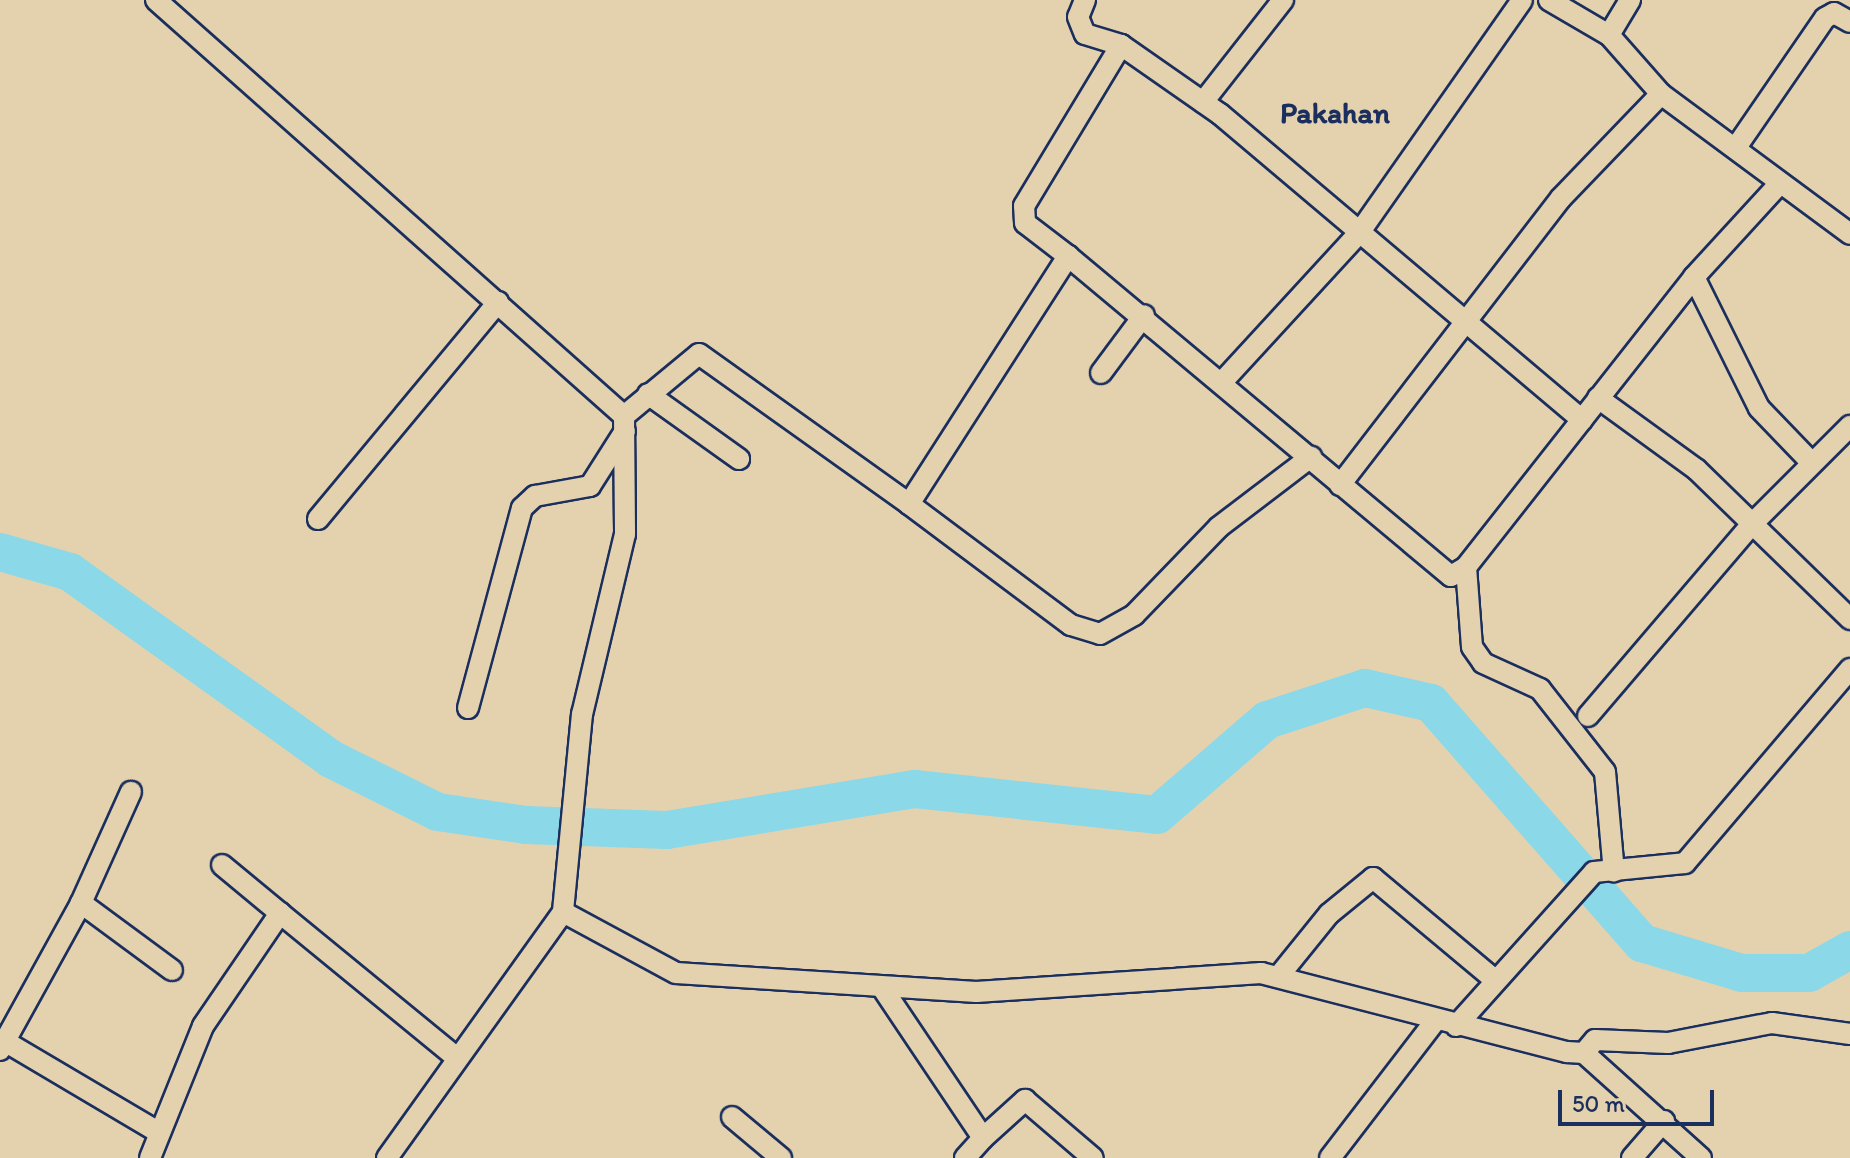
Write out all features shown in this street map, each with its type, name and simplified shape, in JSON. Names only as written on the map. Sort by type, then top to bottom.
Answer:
[{"type":"street","points":[[156,0],[498,302],[625,424],[625,534],[573,775],[563,912],[455,1056],[387,1158]]},
{"type":"street","points":[[1085,0],[1078,17],[1085,34],[1121,45],[1203,102],[1582,420]]},
{"type":"street","points":[[1203,102],[1283,0]]},
{"type":"street","points":[[1223,381],[1359,233],[1522,0]]},
{"type":"street","points":[[1549,0],[1609,35],[1661,94],[1737,146],[1780,183],[1850,234]]},
{"type":"street","points":[[1609,35],[1630,0]]},
{"type":"street","points":[[1737,146],[1825,18],[1834,13],[1850,22]]},
{"type":"street","points":[[1121,45],[1024,206],[1025,223],[1223,381],[1439,573],[1451,576],[1466,567],[1694,277],[1780,183]]},
{"type":"street","points":[[1340,485],[1464,318],[1561,198],[1661,94]]},
{"type":"street","points":[[909,504],[1068,256]]},
{"type":"street","points":[[1694,277],[1759,408],[1812,463]]},
{"type":"street","points":[[318,519],[498,302]]},
{"type":"street","points":[[1101,373],[1144,315]]},
{"type":"street","points":[[468,708],[522,508],[535,496],[590,486],[625,424],[648,394],[692,356],[703,356],[1071,625],[1100,634],[1134,615],[1219,527],[1311,457]]},
{"type":"street","points":[[648,394],[739,459]]},
{"type":"street","points":[[1598,398],[1697,470],[1850,619]]},
{"type":"street","points":[[1588,716],[1752,524],[1850,426]]},
{"type":"street","points":[[1466,567],[1472,647],[1483,663],[1540,689],[1605,772],[1604,872]]},
{"type":"street","points":[[1461,1018],[1575,887],[1604,872],[1685,863],[1850,669]]},
{"type":"street","points":[[131,792],[81,903],[3,1046],[158,1132]]},
{"type":"street","points":[[222,865],[455,1056]]},
{"type":"street","points":[[1278,977],[1329,914],[1373,878],[1494,979]]},
{"type":"street","points":[[81,903],[172,970]]},
{"type":"street","points":[[563,912],[676,973],[883,989],[1125,985],[1235,972],[1278,977],[1436,1020],[1461,1018],[1586,1049],[1668,1043],[1772,1023],[1850,1034]]},
{"type":"street","points":[[150,1158],[158,1132],[224,988],[280,913]]},
{"type":"street","points":[[883,989],[983,1138]]},
{"type":"street","points":[[1330,1158],[1436,1020]]},
{"type":"street","points":[[1586,1049],[1701,1158]]},
{"type":"street","points":[[965,1158],[1025,1100],[1093,1158]]},
{"type":"street","points":[[732,1117],[781,1158]]},
{"type":"street","points":[[1632,1158],[1664,1121]]},
{"type":"waterway","points":[[0,552],[70,572],[331,759],[438,812],[526,825],[667,830],[915,789],[1157,815],[1267,720],[1365,688],[1431,703],[1642,943],[1742,973],[1809,973],[1850,950]]},
{"type":"district","name":"Pakahan","points":[[1335,113]]}]
